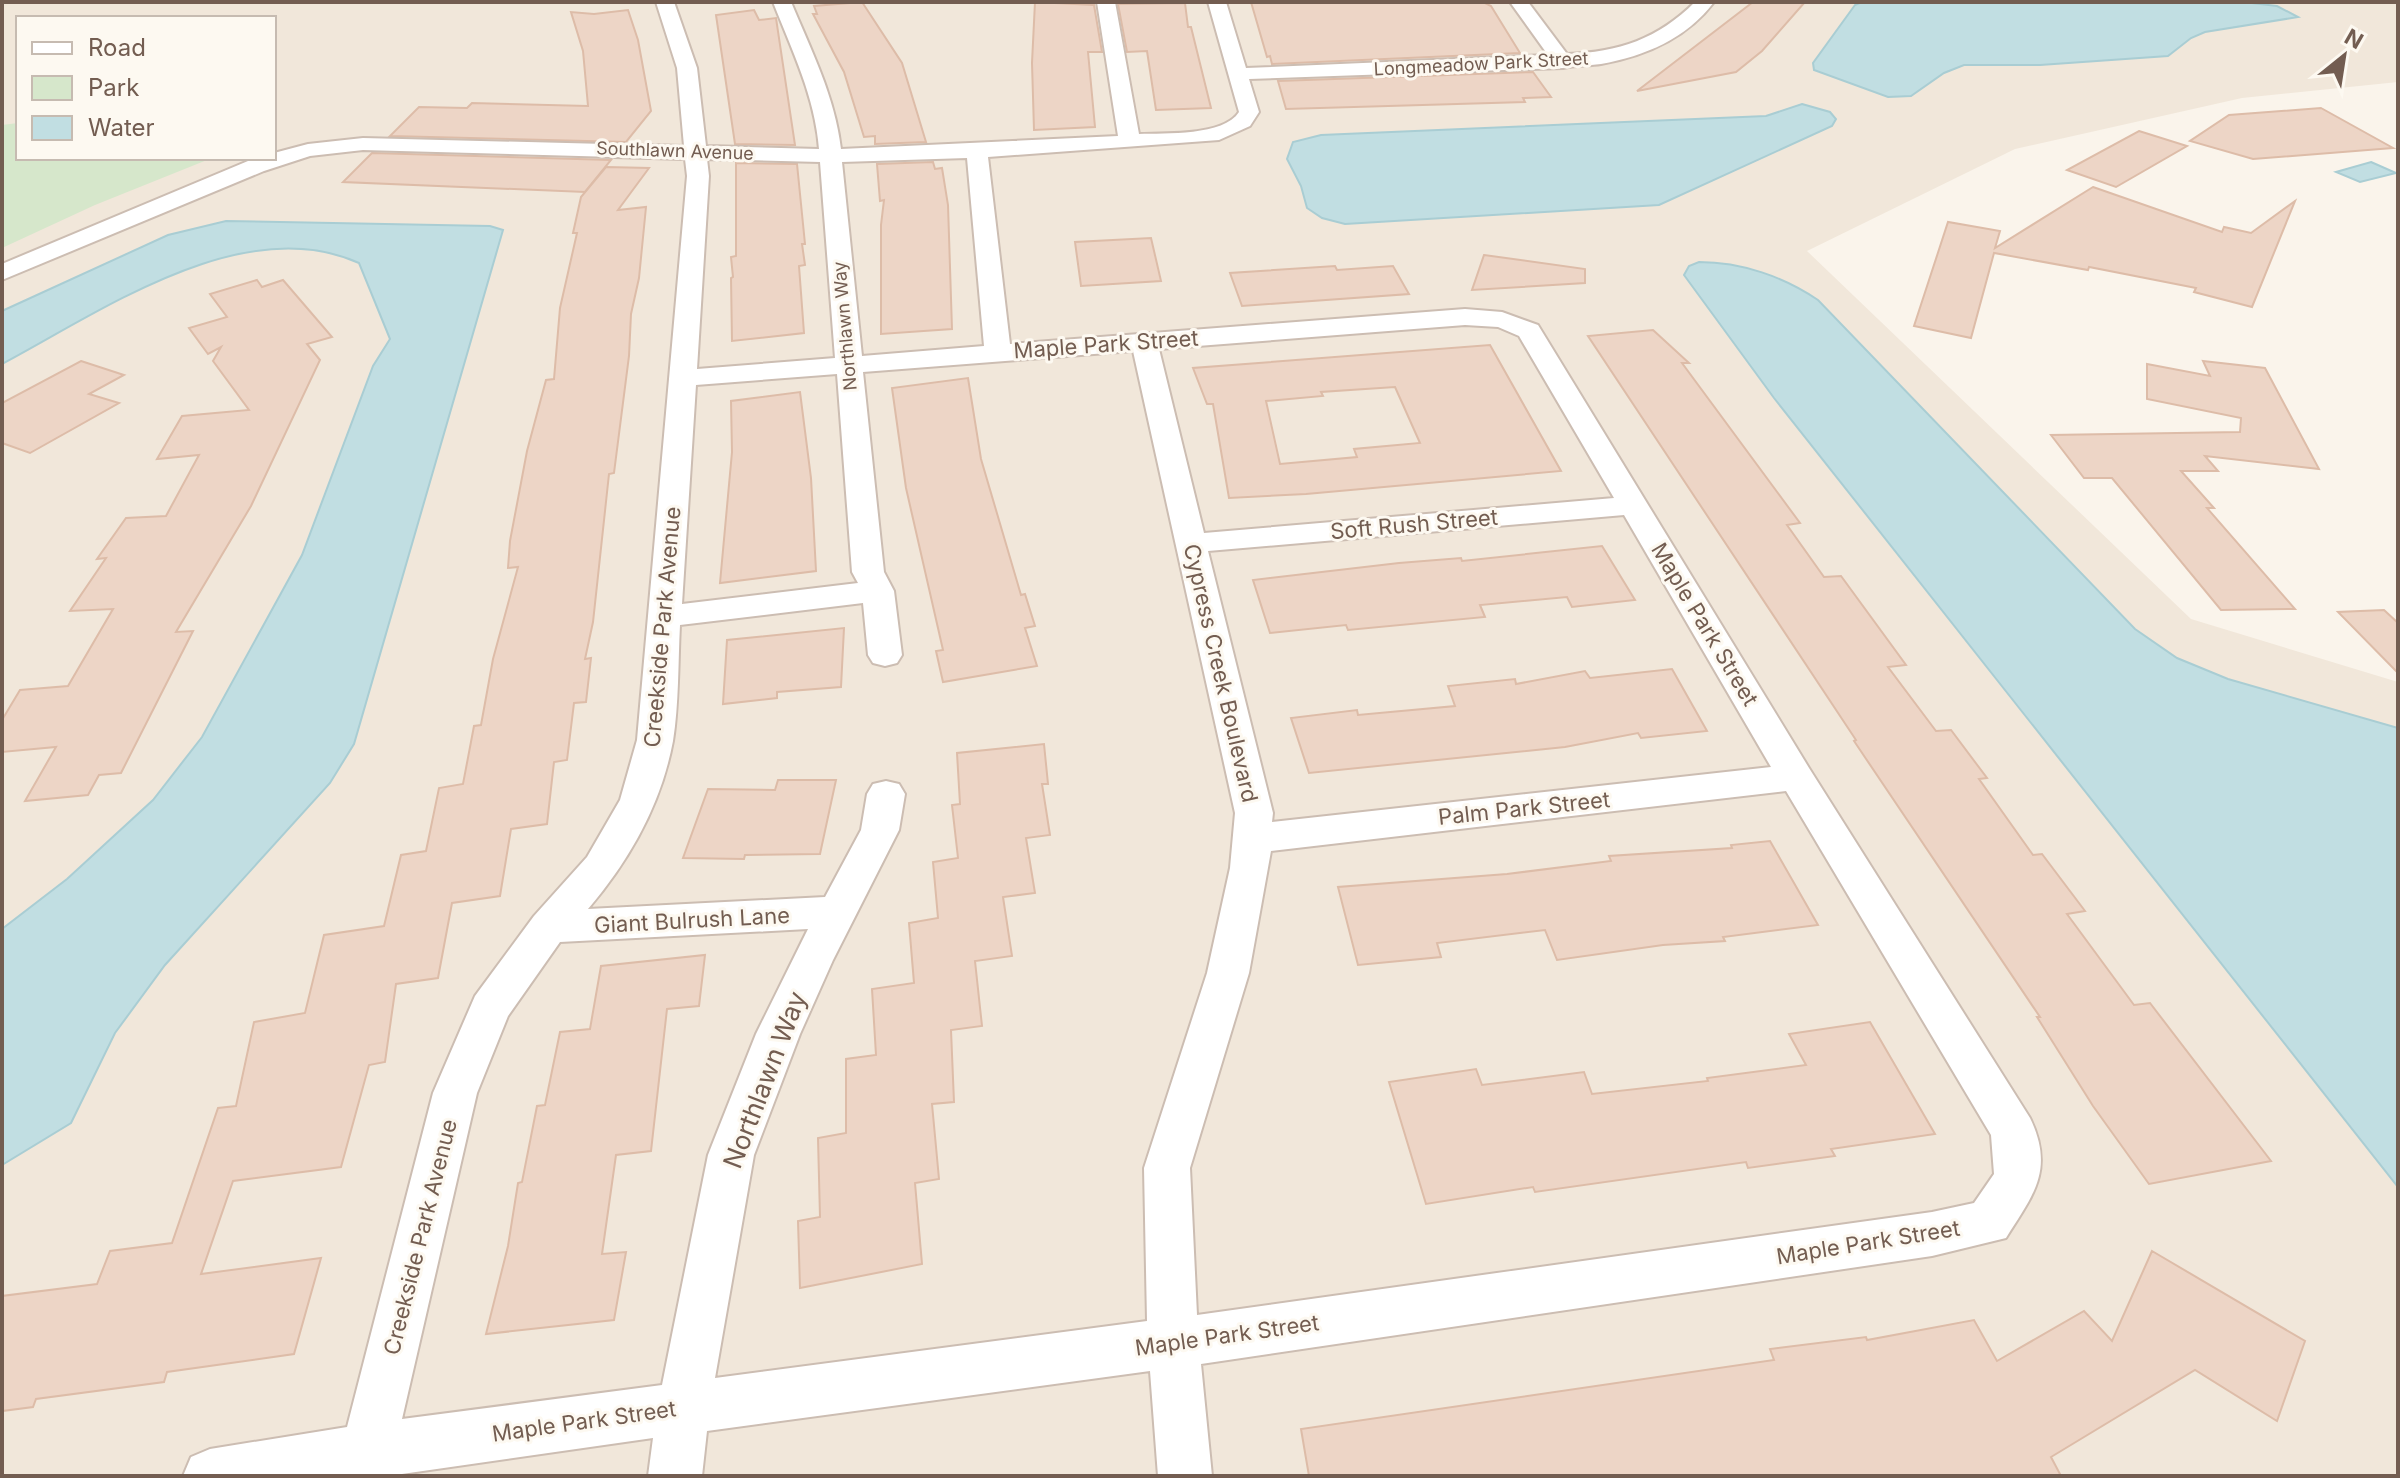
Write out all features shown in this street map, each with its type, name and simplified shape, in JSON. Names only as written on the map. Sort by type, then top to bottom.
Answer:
[{"type":"street","name":"Creekside Park Avenue","points":[[365,1463],[455,1093],[490,1008],[548,927],[601,867],[639,800],[655,740],[667,616],[698,150],[687,68],[665,2]]},
{"type":"street","name":"Northlawn Way","points":[[782,2],[815,81],[828,128],[868,572],[878,591],[885,655]]},
{"type":"street","points":[[1106,2],[1130,142]]},
{"type":"street","name":"Southlawn Avenue","points":[[276,160],[308,150],[363,144],[698,150],[831,156],[977,151],[1212,136],[1243,122],[1249,112],[1217,2]]},
{"type":"street","points":[[1519,2],[1563,62]]},
{"type":"street","name":"Longmeadow Park Street","points":[[1239,74],[1563,62],[1624,54],[1653,44],[1680,29],[1705,2]]},
{"type":"street","points":[[977,151],[998,351]]},
{"type":"street","name":"Southlawn Avenue","points":[[2,273],[276,160]]},
{"type":"street","name":"Maple Park Street","points":[[210,1476],[365,1463],[684,1408],[1173,1343],[1916,1237],[1989,1222],[2018,1178],[2014,1132],[1796,777],[1529,331],[1502,320],[1465,317],[681,378]]},
{"type":"street","name":"Cypress Creek Boulevard","points":[[1144,342],[1254,813],[1250,868],[1228,973],[1167,1168],[1173,1343],[1185,1476]]},
{"type":"street","name":"Soft Rush Street","points":[[1192,543],[1635,505]]},
{"type":"street","points":[[667,616],[878,591]]},
{"type":"street","name":"Palm Park Street","points":[[1251,839],[1796,777]]},
{"type":"street","name":"Northlawn Way","points":[[675,1476],[684,1408],[731,1155],[778,1034],[880,830],[886,794]]},
{"type":"street","name":"Giant Bulrush Lane","points":[[548,927],[837,912]]},
{"type":"shaded area","points":[[2,2],[2398,2],[2398,82],[2242,98],[2015,149],[1807,251],[2191,619],[2398,682],[2398,1476],[2,1476]]},
{"type":"green space","points":[[16,123],[16,160],[207,160],[95,205],[2,248],[2,125]]},
{"type":"water","points":[[1862,2],[2243,2],[2277,6],[2298,17],[2205,32],[2191,38],[2168,56],[2040,65],[1964,65],[1944,73],[1911,96],[1888,97],[1814,70],[1813,63],[1855,5]]},
{"type":"water","points":[[1802,104],[1830,112],[1836,119],[1832,126],[1659,205],[1345,224],[1322,218],[1307,208],[1301,186],[1287,159],[1293,142],[1321,135],[1766,116]]},
{"type":"water","points":[[2371,162],[2396,173],[2360,182],[2336,172]]},
{"type":"water","points":[[226,221],[490,226],[503,230],[354,744],[330,783],[165,965],[115,1033],[71,1123],[2,1165],[2,929],[67,879],[153,800],[202,737],[302,555],[373,366],[390,339],[359,263],[314,250],[268,249],[221,258],[174,274],[128,295],[2,364],[2,311],[168,235]]},
{"type":"water","points":[[1699,262],[1762,272],[1818,300],[2135,629],[2177,658],[2228,679],[2398,728],[2398,1187],[1774,398],[1684,275],[1689,266]]},
{"type":"building","points":[[862,2],[902,63],[926,142],[875,144],[875,136],[864,137],[844,72],[813,14],[817,14],[814,6]]},
{"type":"building","points":[[1035,2],[1094,5],[1102,52],[1088,52],[1095,127],[1034,130],[1032,63]]},
{"type":"building","points":[[1251,2],[1483,2],[1491,6],[1520,53],[1272,64],[1270,56],[1267,57]]},
{"type":"building","points":[[1753,2],[1805,2],[1762,51],[1736,72],[1637,91]]},
{"type":"building","points":[[1185,3],[1188,27],[1191,27],[1211,108],[1156,110],[1147,51],[1127,52],[1118,4]]},
{"type":"building","points":[[628,10],[638,40],[651,111],[626,142],[390,136],[419,107],[467,108],[472,103],[588,106],[583,51],[571,12],[594,14]]},
{"type":"building","points":[[754,10],[759,20],[776,18],[795,145],[735,144],[716,15]]},
{"type":"building","points":[[1533,72],[1551,97],[1523,98],[1525,102],[1286,109],[1278,81]]},
{"type":"building","points":[[2321,108],[2393,148],[2253,159],[2190,141],[2229,115]]},
{"type":"building","points":[[2139,131],[2187,146],[2116,187],[2067,170]]},
{"type":"building","points":[[372,153],[611,160],[585,192],[343,182]]},
{"type":"building","points":[[933,162],[935,169],[942,168],[948,205],[952,329],[881,334],[881,225],[884,200],[880,201],[877,164]]},
{"type":"building","points":[[736,163],[797,164],[805,244],[802,244],[805,265],[799,266],[804,333],[732,341],[731,257],[736,256]]},
{"type":"building","points":[[606,167],[649,168],[618,210],[646,207],[614,473],[609,474],[593,622],[585,659],[591,658],[586,702],[574,703],[567,760],[554,762],[547,824],[511,829],[500,896],[452,903],[438,978],[396,984],[385,1062],[369,1065],[341,1167],[233,1181],[201,1274],[321,1258],[294,1354],[167,1372],[164,1382],[36,1399],[33,1407],[2,1411],[2,1296],[97,1284],[110,1251],[172,1243],[218,1108],[236,1106],[254,1022],[305,1013],[324,935],[384,926],[401,855],[426,851],[439,788],[463,784],[474,726],[481,725],[493,659],[518,567],[508,568],[510,541],[527,451],[546,380],[554,379],[560,308],[577,233],[573,233],[581,197]]},
{"type":"building","points":[[2093,187],[2222,232],[2224,227],[2251,233],[2295,201],[2252,307],[2194,292],[2196,288],[2089,267],[2088,270],[1994,253],[1971,338],[1914,326],[1948,222],[2000,231],[1995,248]]},
{"type":"building","points":[[1151,238],[1161,281],[1081,286],[1075,242]]},
{"type":"building","points":[[1484,255],[1585,269],[1585,283],[1472,290]]},
{"type":"building","points":[[1335,266],[1337,270],[1393,266],[1409,294],[1242,306],[1230,273]]},
{"type":"building","points":[[257,280],[262,287],[283,280],[332,337],[307,344],[320,360],[251,506],[176,632],[193,631],[121,773],[99,775],[88,795],[25,801],[56,747],[2,752],[2,720],[20,690],[68,686],[113,609],[70,611],[106,558],[97,559],[126,518],[166,516],[199,455],[157,459],[182,416],[249,410],[213,361],[221,347],[208,354],[189,328],[227,317],[210,294]]},
{"type":"building","points":[[1653,330],[1689,363],[1682,363],[1800,523],[1787,525],[1824,577],[1841,576],[1906,665],[1888,667],[1936,731],[1951,730],[1987,778],[1979,779],[2033,855],[2042,854],[2085,911],[2067,914],[2134,1005],[2150,1003],[2271,1161],[2149,1184],[2093,1106],[2037,1017],[2040,1017],[1588,336]]},
{"type":"building","points":[[1490,345],[1561,471],[1229,498],[1213,404],[1207,404],[1193,368]],"holes":[[[1395,387],[1420,443],[1354,449],[1357,457],[1280,464],[1266,401],[1323,396],[1321,392]]]},
{"type":"building","points":[[81,361],[124,375],[89,394],[119,403],[30,453],[2,443],[2,403]]},
{"type":"building","points":[[2203,361],[2265,368],[2319,469],[2205,456],[2218,471],[2181,471],[2214,508],[2207,508],[2295,609],[2221,610],[2112,478],[2084,478],[2051,435],[2240,432],[2241,418],[2147,399],[2147,364],[2210,376]]},
{"type":"building","points":[[968,378],[981,459],[1021,595],[1025,594],[1035,626],[1025,628],[1037,666],[943,682],[936,651],[943,650],[906,488],[892,388]]},
{"type":"building","points":[[800,392],[811,478],[816,571],[720,583],[732,452],[731,401]]},
{"type":"building","points":[[1602,546],[1635,600],[1572,607],[1567,597],[1480,605],[1485,617],[1348,630],[1346,625],[1270,633],[1253,580],[1399,563],[1461,558],[1462,561]]},
{"type":"building","points":[[2384,610],[2398,623],[2398,673],[2338,612]]},
{"type":"building","points":[[844,628],[841,687],[777,692],[777,698],[723,704],[727,640]]},
{"type":"building","points":[[1672,669],[1707,731],[1641,738],[1638,733],[1565,747],[1309,773],[1291,718],[1357,710],[1358,715],[1455,706],[1448,686],[1515,679],[1516,684],[1585,671],[1590,678]]},
{"type":"building","points":[[1044,744],[1048,784],[1042,784],[1050,835],[1026,838],[1035,893],[1003,897],[1012,956],[975,961],[982,1026],[951,1030],[954,1102],[932,1104],[939,1179],[915,1183],[922,1264],[800,1288],[798,1221],[820,1217],[818,1138],[846,1133],[846,1059],[876,1055],[872,989],[914,983],[909,923],[938,918],[933,862],[958,858],[952,805],[960,804],[957,753]]},
{"type":"building","points":[[778,780],[836,780],[820,854],[745,855],[744,859],[683,858],[708,789],[775,790]]},
{"type":"building","points":[[1770,841],[1818,925],[1723,937],[1725,941],[1663,945],[1557,960],[1545,930],[1437,943],[1441,957],[1358,965],[1338,887],[1507,874],[1611,861],[1609,856],[1732,848],[1731,845]]},
{"type":"building","points":[[705,955],[699,1006],[667,1009],[651,1151],[616,1155],[602,1254],[626,1252],[614,1320],[486,1334],[508,1246],[518,1183],[522,1182],[537,1106],[545,1105],[560,1032],[590,1029],[601,966]]},
{"type":"building","points":[[1870,1022],[1935,1134],[1831,1149],[1835,1156],[1748,1168],[1746,1162],[1535,1192],[1533,1187],[1426,1204],[1389,1082],[1476,1069],[1482,1085],[1584,1072],[1592,1094],[1708,1081],[1707,1078],[1806,1065],[1789,1034]]},
{"type":"building","points":[[2152,1251],[2305,1341],[2277,1421],[2195,1370],[2051,1457],[2061,1476],[1309,1476],[1301,1429],[1774,1360],[1770,1349],[1866,1337],[1867,1340],[1974,1320],[1997,1361],[2084,1311],[2112,1341]]}]
